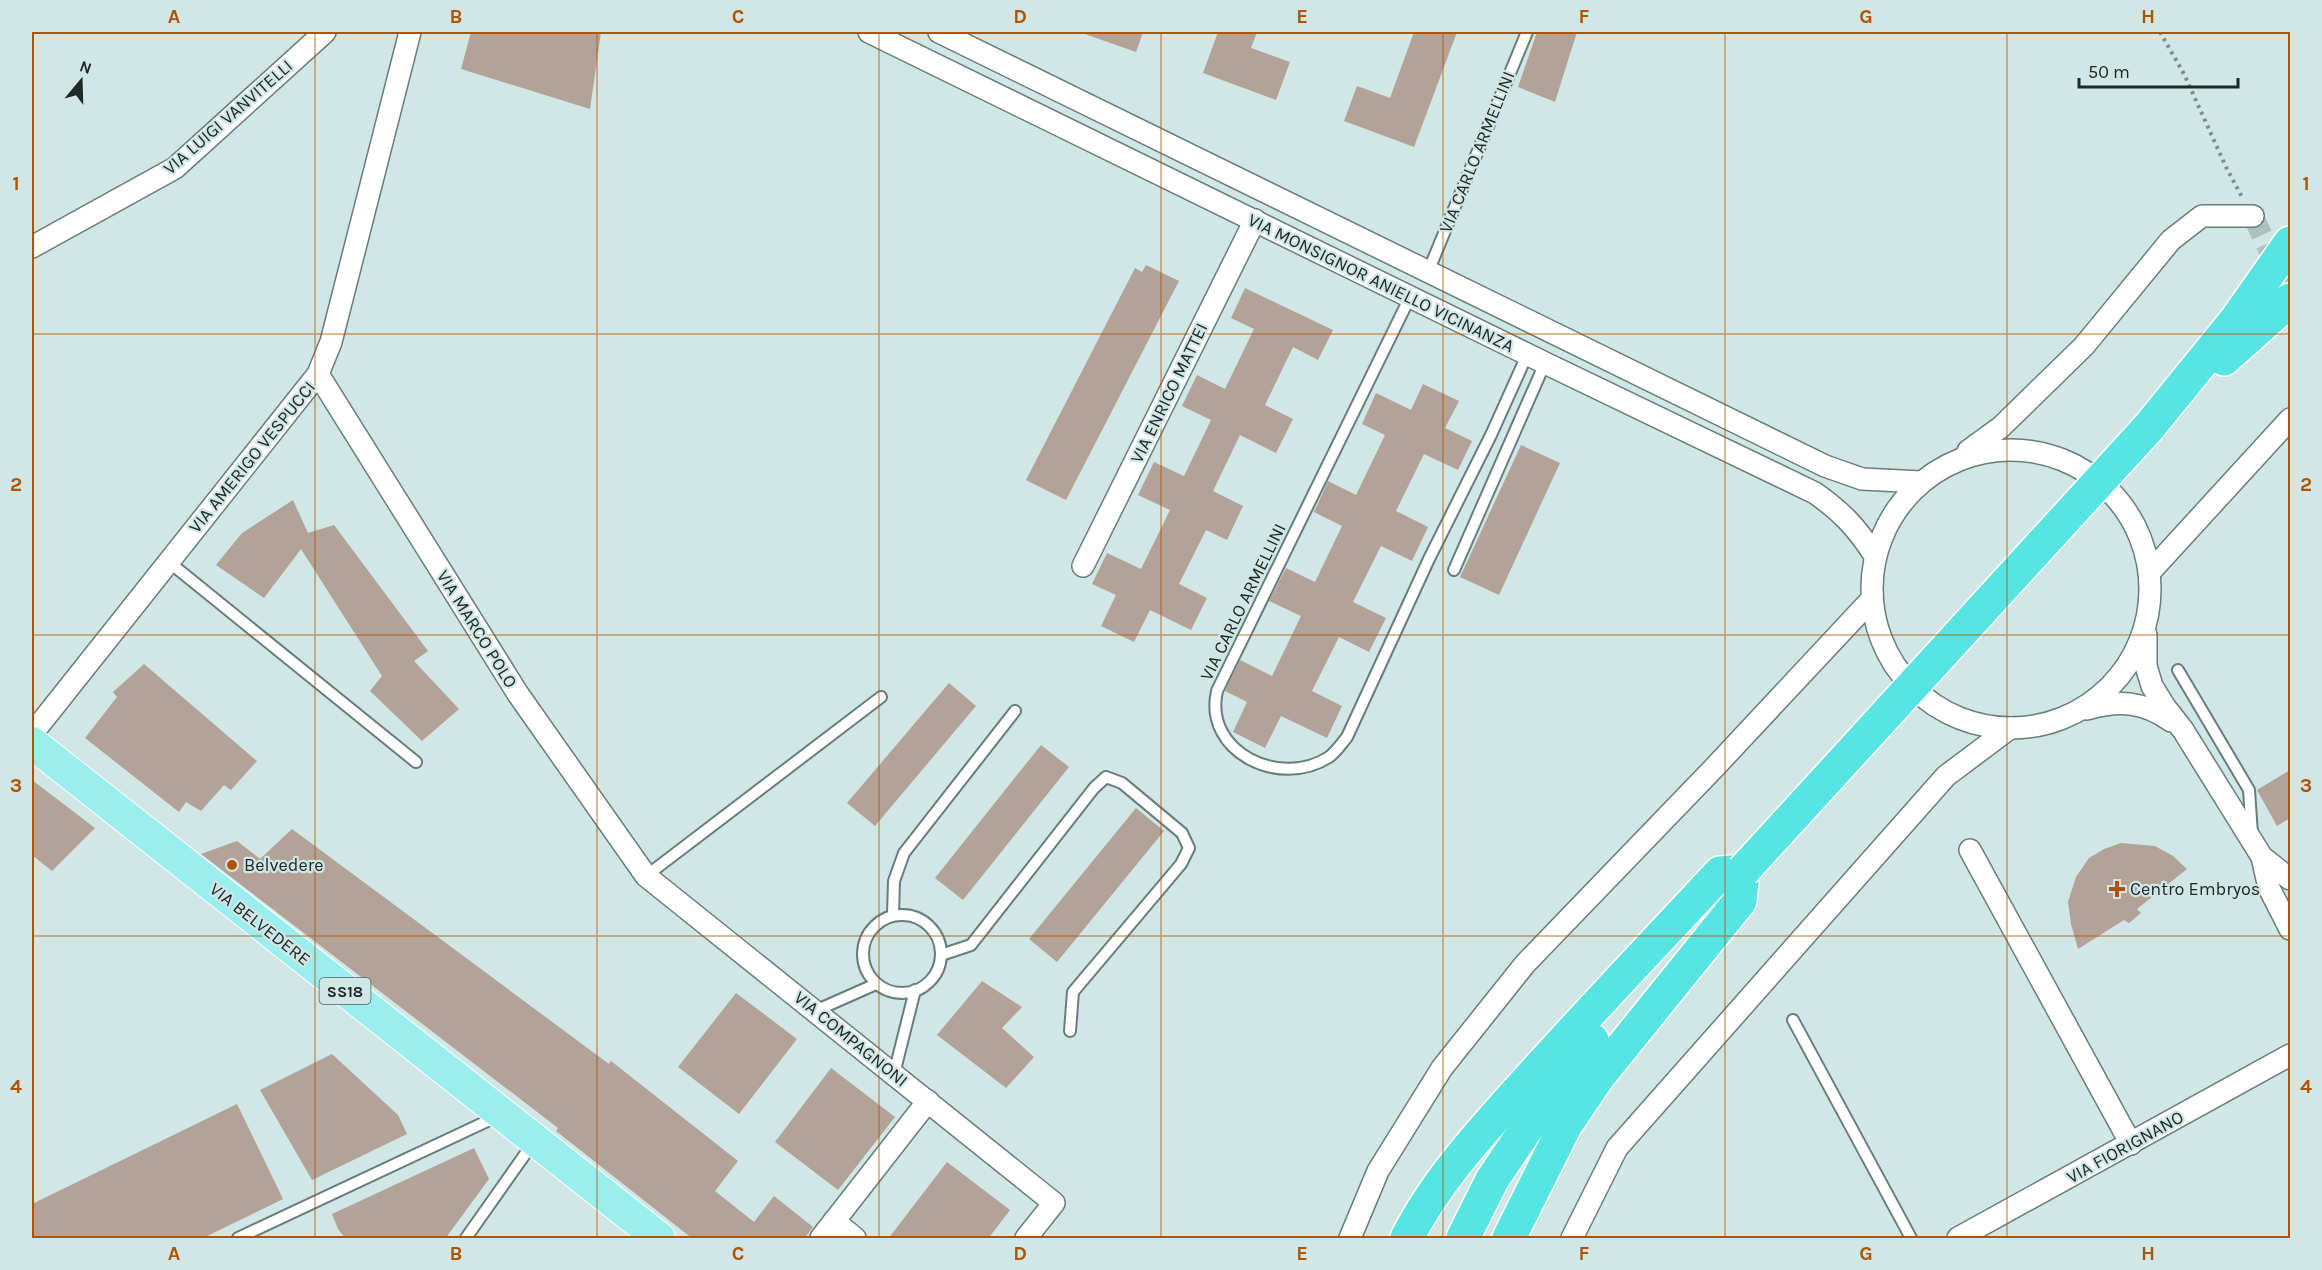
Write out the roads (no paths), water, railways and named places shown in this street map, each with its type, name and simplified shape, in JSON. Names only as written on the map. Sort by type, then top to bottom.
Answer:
[{"type":"highway","points":[[1463,1239],[1492,1180],[1578,1055],[1743,871],[2150,427],[2236,320],[2290,243]]},
{"type":"highway","points":[[2236,320],[2290,262]]},
{"type":"highway","points":[[2150,427],[2290,300]]},
{"type":"highway","points":[[1407,1239],[1432,1196],[1470,1147],[1579,1023],[1720,873],[1743,871]]},
{"type":"highway","points":[[1509,1239],[1565,1126],[1598,1077],[1740,901],[1743,871]]},
{"type":"main road","name":"VIA BELVEDERE","points":[[32,743],[659,1239]]},
{"type":"street","name":"VIA LUIGI VANVITELLI","points":[[32,247],[175,168],[325,32]]},
{"type":"street","name":"VIA AMERIGO VESPUCCI","points":[[32,734],[318,374],[331,342],[410,32]]},
{"type":"street","name":"VIA MONSIGNOR ANIELLO VICINANZA","points":[[869,32],[1815,493],[1839,510],[1857,529],[1875,556]]},
{"type":"street","name":"VIA MONSIGNOR ANIELLO VICINANZA","points":[[939,32],[962,36],[1428,272],[1826,466],[1862,479],[1921,482]]},
{"type":"street","points":[[944,68],[962,36]]},
{"type":"street","points":[[2183,730],[2159,712],[2139,704],[2124,702],[2106,704],[2042,724],[2010,728],[1977,724],[1946,712],[1921,695],[1900,674],[1885,649],[1875,621],[1871,600],[1875,556],[1892,515],[1921,482],[2001,427],[2084,346],[2171,240],[2202,216],[2253,216]]},
{"type":"street","name":"VIA ENRICO MATTEI","points":[[1083,566],[1255,220]]},
{"type":"street","name":"VIA MARCO POLO","points":[[318,374],[518,694],[646,876]]},
{"type":"street","points":[[2150,572],[2290,419]]},
{"type":"street","points":[[1954,460],[1993,450],[2033,451],[2063,459],[2091,474],[2114,494],[2133,520],[2144,545],[2150,572],[2151,599],[2146,626],[2146,666],[2152,686],[2183,730],[2258,850],[2290,879]]},
{"type":"street","points":[[1350,1239],[1378,1171],[1442,1068],[1525,964],[1713,769],[1871,600]]},
{"type":"street","points":[[2073,714],[2099,697],[2122,674],[2136,651],[2146,626]]},
{"type":"street","points":[[1572,1239],[1617,1148],[1946,776],[2010,728]]},
{"type":"street","points":[[1970,850],[2131,1144]]},
{"type":"street","points":[[2258,850],[2269,888],[2290,929]]},
{"type":"street","name":"VIA COMPAGNONI","points":[[646,876],[1054,1203],[1026,1239]]},
{"type":"street","name":"VIA FIORIGNANO","points":[[1958,1239],[2290,1055]]},
{"type":"street","points":[[821,1239],[928,1101]]},
{"type":"street","points":[[834,1221],[855,1239]]},
{"type":"lane","name":"VIA CARLO ARMELLINI","points":[[1428,272],[1527,32]]},
{"type":"lane","name":"VIA CARLO ARMELLINI","points":[[1410,297],[1217,691],[1216,720],[1226,740],[1264,767],[1279,770],[1303,767],[1322,761],[1331,756],[1347,736],[1429,559],[1491,435],[1536,359]]},
{"type":"lane","points":[[1454,570],[1536,359]]},
{"type":"lane","points":[[169,562],[416,762]]},
{"type":"lane","points":[[2178,670],[2249,790],[2258,850]]},
{"type":"lane","points":[[646,876],[881,697]]},
{"type":"lane","points":[[893,915],[894,881],[904,853],[1015,711]]},
{"type":"lane","points":[[941,955],[970,945],[1094,788],[1106,777],[1122,783],[1182,833],[1189,848],[1181,864],[1073,992],[1070,1030]]},
{"type":"lane","points":[[893,915],[907,915],[926,923],[935,933],[941,955],[937,971],[929,982],[915,990],[902,993],[876,984],[866,969],[862,955],[865,940],[871,928],[893,915]]},
{"type":"lane","points":[[815,1011],[876,984]]},
{"type":"lane","points":[[894,1074],[915,990]]},
{"type":"lane","points":[[1793,1020],[1911,1239]]},
{"type":"lane","points":[[238,1239],[501,1114]]},
{"type":"lane","points":[[466,1239],[535,1141]]},
{"type":"tunnel","points":[[2253,216],[2290,296]]},
{"type":"place","name":"Belvedere","points":[[232,865]]},
{"type":"place","name":"Centro Embryos","points":[[2117,889]]}]
